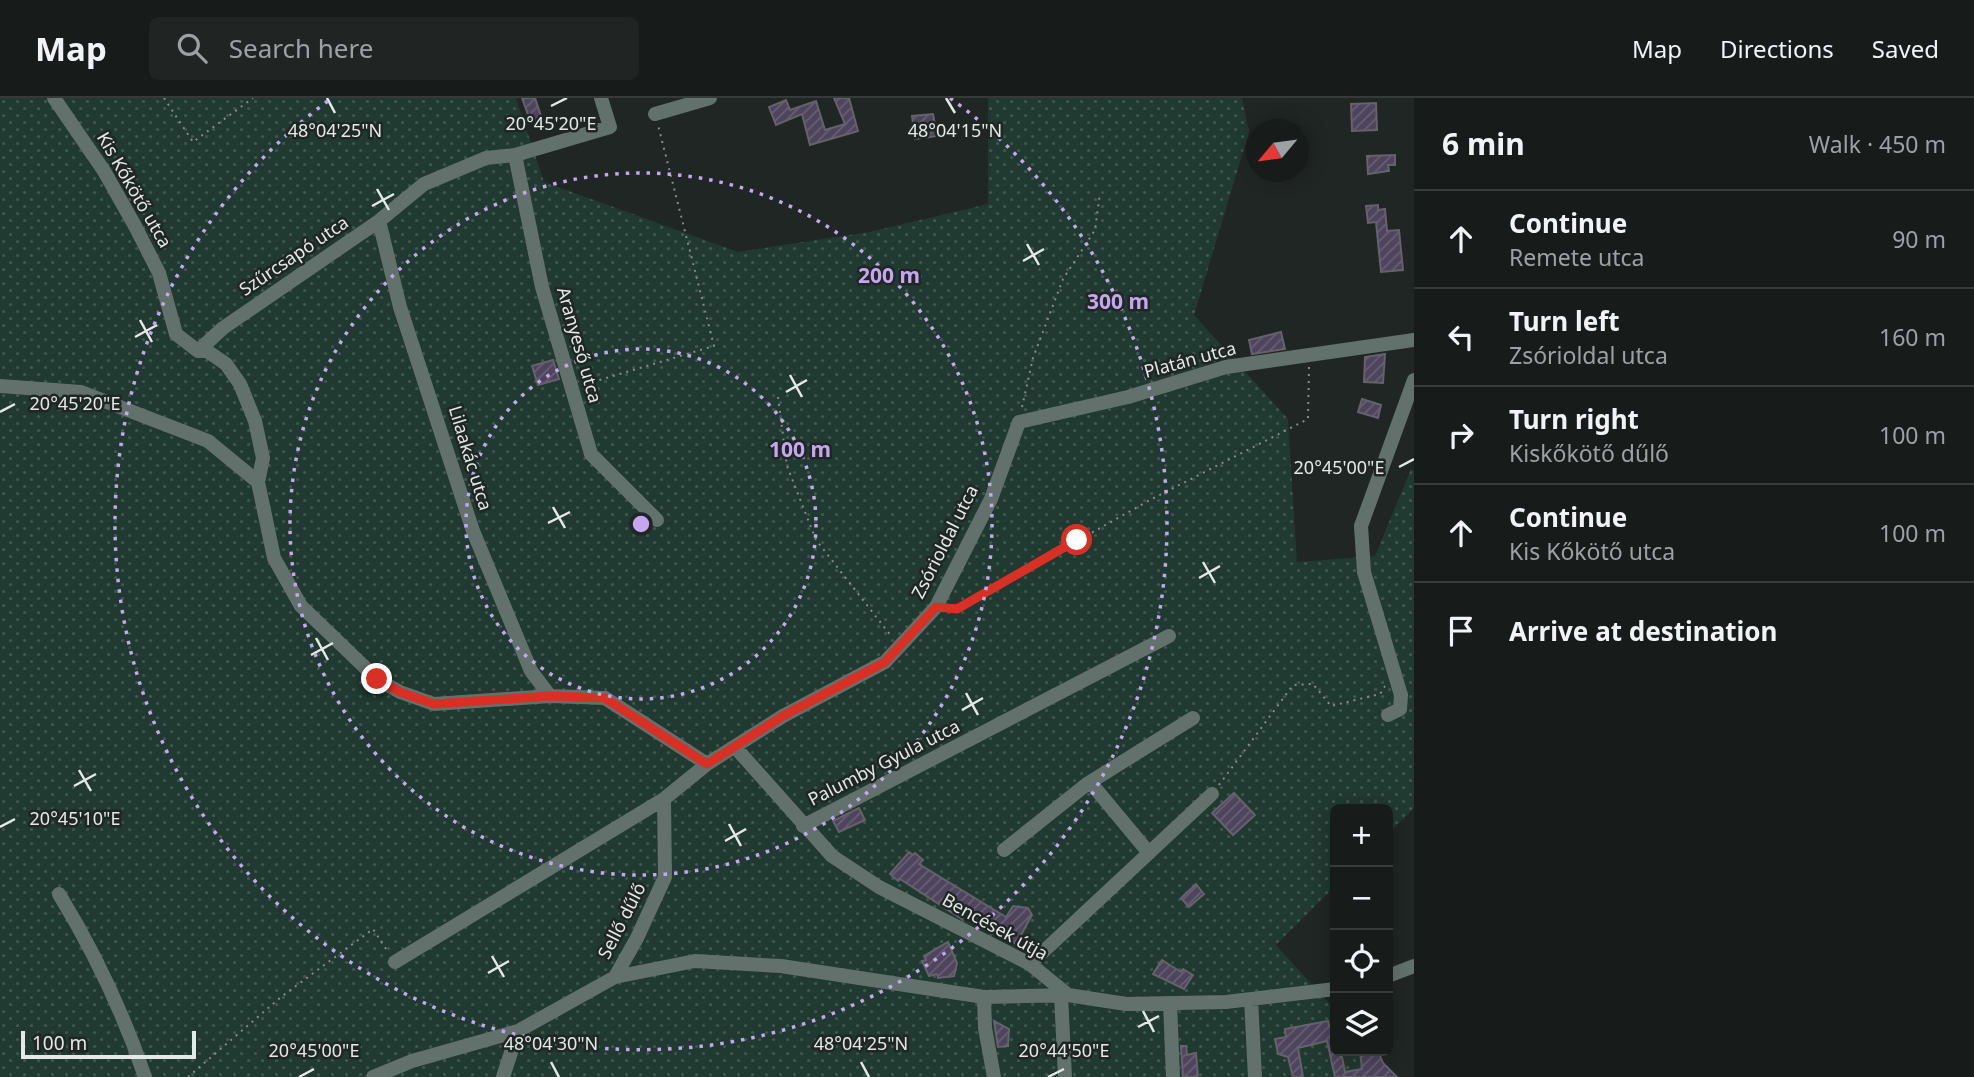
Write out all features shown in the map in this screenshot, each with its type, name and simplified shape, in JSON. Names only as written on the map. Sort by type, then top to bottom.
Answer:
[{"type":"street","name":"Kis Kőkötő utca","points":[[54,98],[104,171],[135,226],[159,273],[176,334],[198,351],[207,351],[226,364],[240,384],[255,421],[263,458],[258,482],[274,558],[301,606],[377,679],[400,692],[434,704],[550,696],[605,698],[707,764]]},
{"type":"street","name":"Szűrcsapó utca","points":[[198,351],[223,328],[379,221],[424,184],[486,158],[515,155],[610,127],[601,98]]},
{"type":"street","points":[[655,114],[710,98]]},
{"type":"street","name":"Aranyeső utca","points":[[515,155],[542,287],[591,454],[657,520]]},
{"type":"street","name":"Lilaakác utca","points":[[379,221],[400,307],[473,531],[531,671],[550,696]]},
{"type":"street","name":"Platán utca","points":[[1019,422],[1128,397],[1226,367],[1414,340]]},
{"type":"street","points":[[1388,715],[1400,709],[1401,695],[1364,572],[1361,526],[1364,511],[1414,380]]},
{"type":"street","points":[[0,386],[81,392],[208,441],[258,482]]},
{"type":"street","name":"Zsórioldal utca","points":[[395,962],[664,799],[707,764],[783,716],[885,662],[936,607],[990,499],[1019,422]]},
{"type":"street","name":"Palumby Gyula utca","points":[[803,826],[1169,636]]},
{"type":"street","points":[[1004,850],[1090,782],[1193,718]]},
{"type":"street","name":"Bencések útja","points":[[735,747],[832,856],[879,887],[1030,964],[1065,995]]},
{"type":"street","points":[[1090,782],[1149,853]]},
{"type":"street","points":[[1030,964],[1212,794]]},
{"type":"street","name":"Sellő dűlő","points":[[615,978],[665,877],[664,799]]},
{"type":"street","points":[[60,894],[96,955],[127,1025],[145,1077]]},
{"type":"street","points":[[373,1077],[412,1061],[518,1031],[615,978],[695,961],[781,966],[984,997],[1065,995],[1126,1004],[1251,999],[1330,990]]},
{"type":"street","points":[[1393,974],[1414,966]]},
{"type":"street","points":[[1065,995],[1065,1077]]},
{"type":"street","points":[[984,997],[985,1028],[994,1077]]},
{"type":"street","points":[[1251,999],[1255,1077]]},
{"type":"street","points":[[1170,1003],[1173,1077]]},
{"type":"street","points":[[503,1077],[518,1031]]},
{"type":"path","points":[[164,98],[193,142],[253,98]]},
{"type":"path","points":[[572,388],[715,346],[655,114]]},
{"type":"path","points":[[1019,422],[1033,358],[1063,279],[1095,230],[1100,193]]},
{"type":"path","points":[[936,607],[957,609],[1150,500],[1308,419],[1309,355]]},
{"type":"path","points":[[778,397],[787,466],[816,540],[899,646]]},
{"type":"path","points":[[1212,794],[1293,685],[1313,684],[1331,706],[1380,694],[1395,673]]},
{"type":"path","points":[[188,1077],[281,997],[373,929],[395,962]]},
{"type":"green space","points":[[0,98],[516,98],[544,182],[738,252],[869,232],[988,204],[988,98],[1242,98],[1246,119],[1246,142],[1194,315],[1288,419],[1297,562],[1375,556],[1411,469],[1414,471],[1414,808],[1393,829],[1393,804],[1330,804],[1330,891],[1276,945],[1330,1004],[1330,1056],[1378,1056],[1397,1077],[0,1077]]},
{"type":"building","points":[[522,98],[535,98],[542,119],[531,123]]},
{"type":"building","points":[[834,98],[849,98],[858,131],[810,145],[802,114],[776,125],[769,107],[786,100],[790,110],[816,101],[825,130],[845,124]]},
{"type":"building","points":[[1376,103],[1377,130],[1352,131],[1351,104]]},
{"type":"building","points":[[933,114],[937,136],[915,139],[912,116]]},
{"type":"building","points":[[1395,155],[1395,165],[1388,165],[1389,171],[1368,174],[1367,156]]},
{"type":"building","points":[[1378,205],[1378,210],[1385,209],[1387,231],[1399,230],[1403,270],[1381,272],[1376,222],[1368,223],[1366,206]]},
{"type":"building","points":[[1281,332],[1285,349],[1252,354],[1249,340]]},
{"type":"building","points":[[1385,354],[1383,383],[1364,382],[1365,357]]},
{"type":"building","points":[[553,360],[559,379],[538,385],[532,366]]},
{"type":"building","points":[[1362,399],[1381,405],[1378,418],[1358,412]]},
{"type":"building","points":[[1234,793],[1255,815],[1233,835],[1212,813]]},
{"type":"building","points":[[859,808],[865,820],[839,832],[833,821]]},
{"type":"building","points":[[909,852],[913,855],[915,853],[923,860],[919,864],[1006,917],[1013,906],[1028,908],[1032,915],[1016,944],[968,909],[962,919],[900,879],[898,881],[890,874]]},
{"type":"building","points":[[1196,884],[1204,894],[1189,907],[1181,898]]},
{"type":"building","points":[[948,942],[957,963],[954,976],[929,976],[922,961],[926,960],[924,956]]},
{"type":"building","points":[[1162,960],[1181,972],[1183,969],[1193,975],[1184,989],[1153,974]]},
{"type":"building","points":[[994,1021],[1009,1029],[1008,1046],[998,1047]]},
{"type":"building","points":[[1328,1021],[1330,1054],[1327,1041],[1298,1048],[1303,1077],[1293,1077],[1288,1057],[1278,1054],[1275,1039],[1286,1037],[1285,1029]]},
{"type":"building","points":[[1181,1046],[1186,1046],[1187,1055],[1196,1053],[1198,1077],[1183,1077]]},
{"type":"building","points":[[1330,1056],[1342,1056],[1345,1072],[1362,1069],[1361,1056],[1380,1056],[1383,1063],[1397,1077],[1335,1077]]},
{"type":"route","points":[[377,679],[400,692],[434,704],[550,696],[605,698],[707,764],[783,716],[885,662],[936,607],[957,609],[1077,540]]}]
